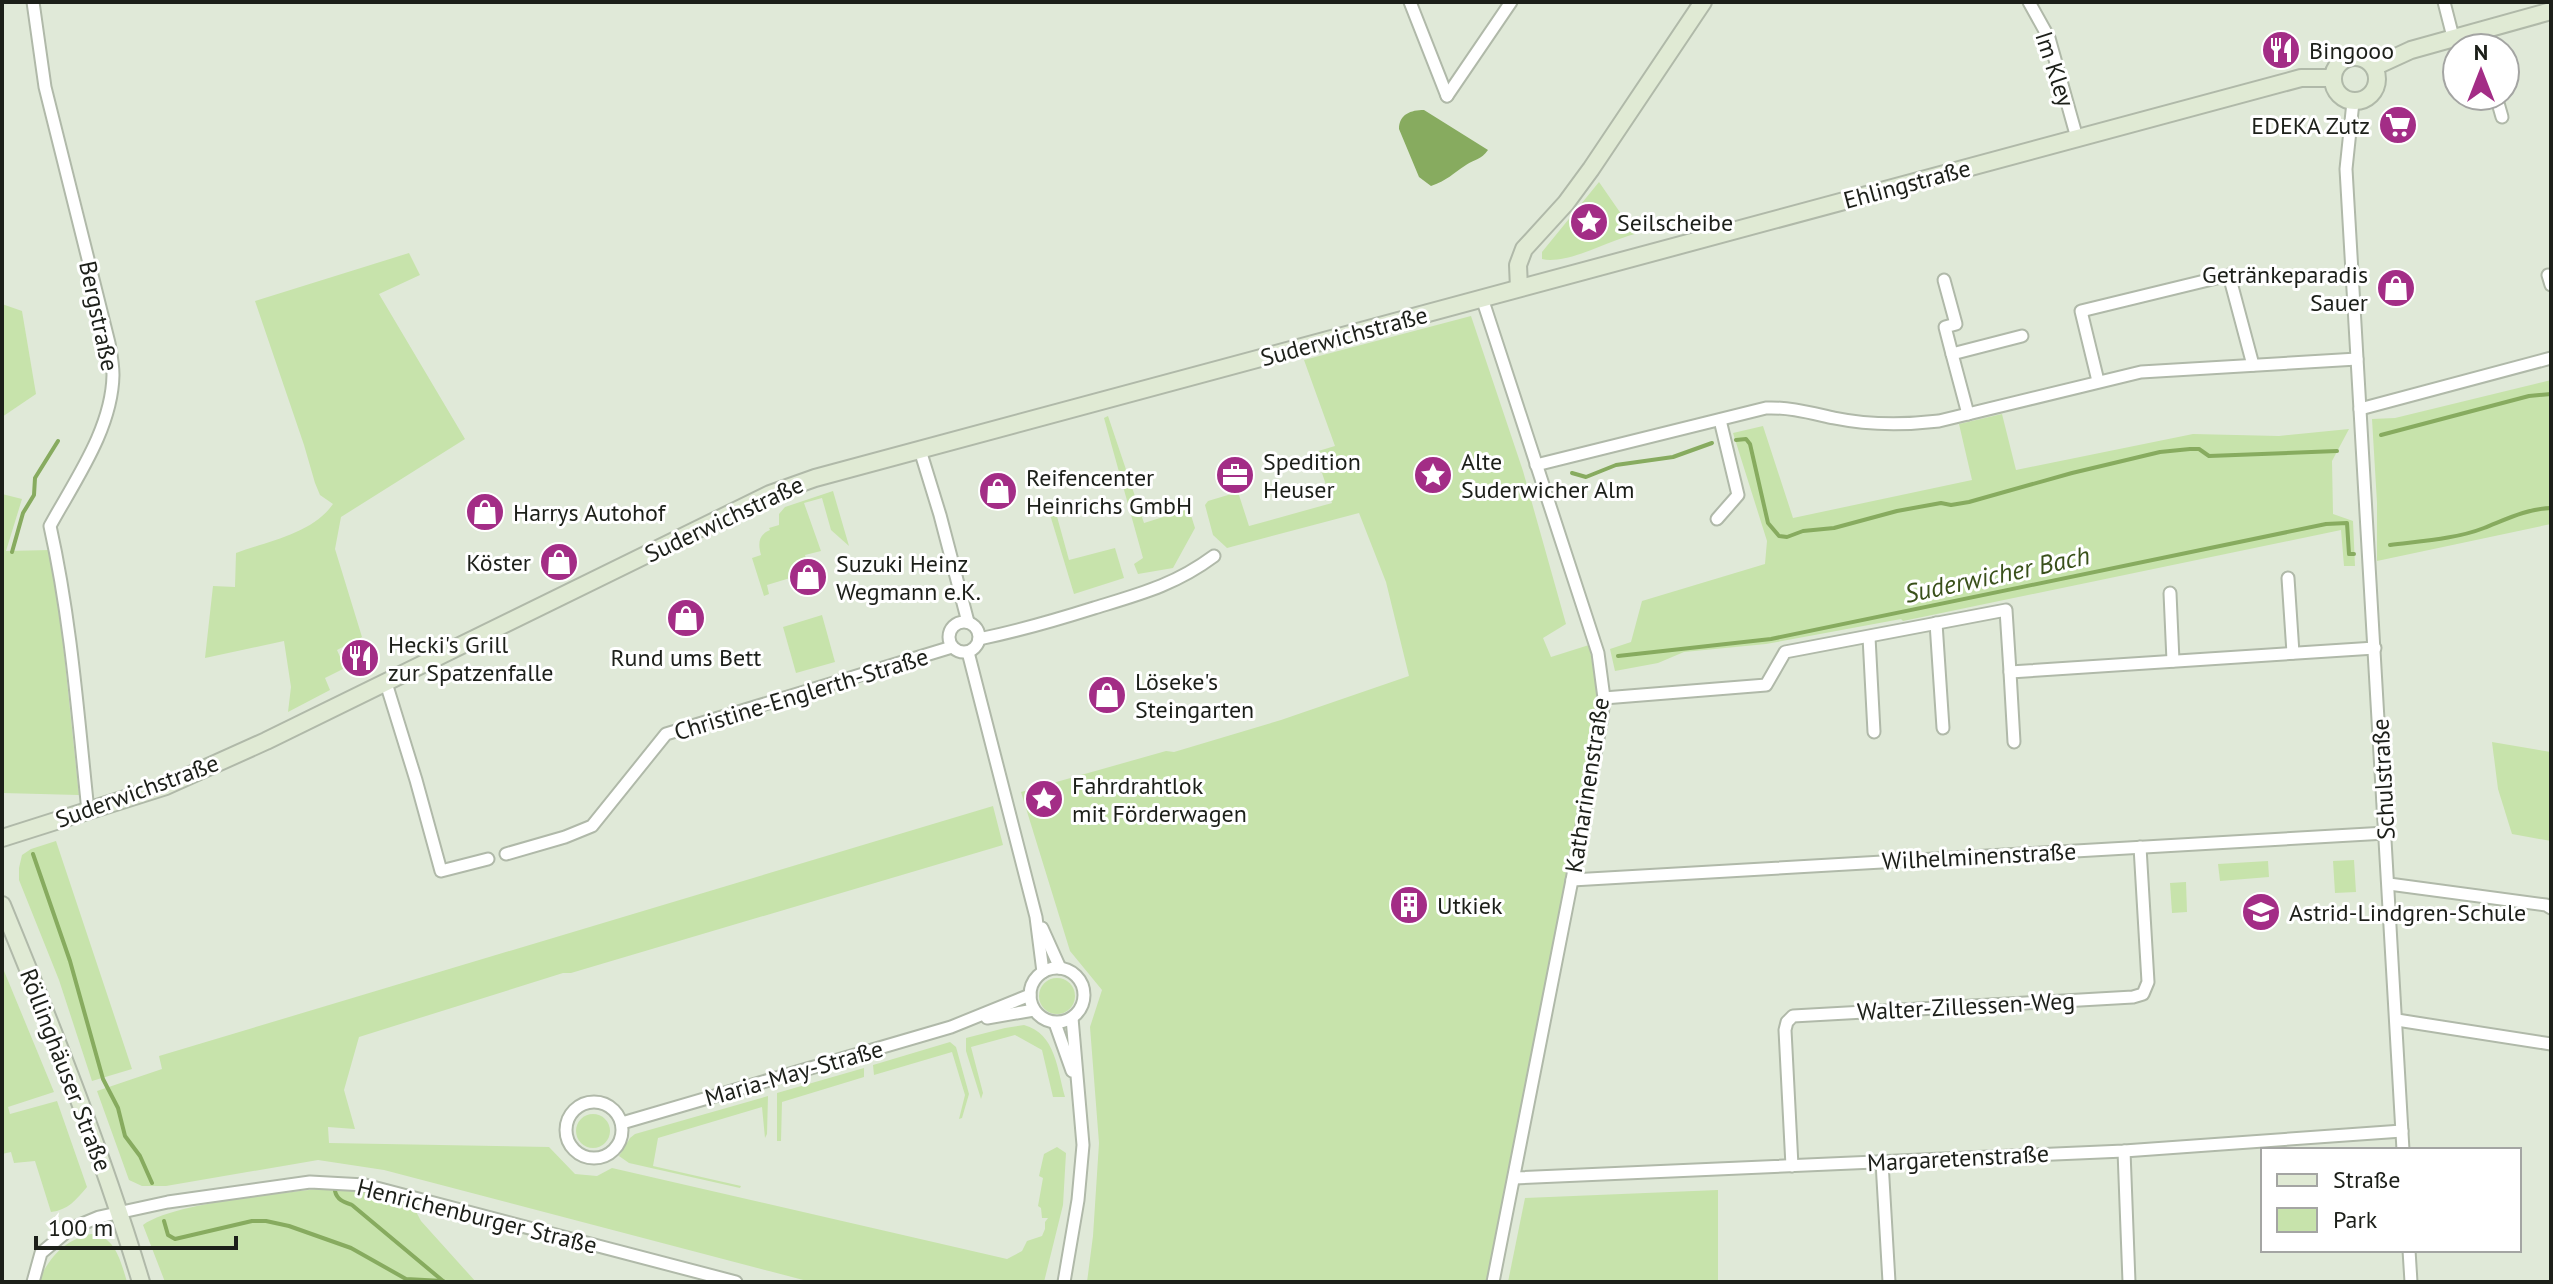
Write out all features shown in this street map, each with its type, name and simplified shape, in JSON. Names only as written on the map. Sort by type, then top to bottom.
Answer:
[{"type":"main road","points":[[1519,288],[1518,265],[1524,249],[1566,203],[1591,169],[1703,2]]},
{"type":"main road","points":[[2475,32],[2551,11]]},
{"type":"main road","points":[[2374,67],[2441,41]]},
{"type":"main road","points":[[2361,57],[2374,67],[2378,80],[2373,94],[2367,98],[2353,102],[2342,98],[2335,89],[2332,78],[2339,63],[2361,57]]},
{"type":"main road","name":"Ehlingstraße","points":[[1482,298],[2301,78],[2332,78]]},
{"type":"main road","name":"Suderwichstraße","points":[[2,838],[166,786],[386,683],[770,494],[815,478],[1482,298]]},
{"type":"main road","name":"Röllinghäuser Straße","points":[[2,905],[60,1047],[120,1212],[141,1282]]},
{"type":"street","name":"Bergstraße","points":[[33,2],[45,87],[113,367],[111,390],[100,433],[50,526],[67,624],[88,811]]},
{"type":"street","points":[[1410,2],[1447,96],[1511,2]]},
{"type":"street","name":"Im Kley","points":[[2029,2],[2049,38],[2077,138]]},
{"type":"street","points":[[2444,2],[2452,32]]},
{"type":"street","name":"Schulstraße","points":[[2353,102],[2346,169],[2403,1148]]},
{"type":"street","points":[[2501,112],[2502,117]]},
{"type":"street","points":[[2098,381],[2081,311],[2229,275],[2253,365]]},
{"type":"street","points":[[1944,280],[1956,324],[1945,327],[1968,414]]},
{"type":"street","name":"Katharinenstraße","points":[[1482,298],[1598,653],[1604,698],[1572,880],[1493,1282]]},
{"type":"street","points":[[1952,354],[2022,336]]},
{"type":"street","points":[[2360,409],[2551,358]]},
{"type":"street","points":[[1536,465],[1766,408],[1884,423],[1939,421],[2141,372],[2357,359]]},
{"type":"street","points":[[1717,519],[1738,495],[1720,420]]},
{"type":"street","points":[[920,450],[968,622]]},
{"type":"street","points":[[979,639],[1024,629],[1166,586],[1214,556]]},
{"type":"street","points":[[2288,578],[2293,653]]},
{"type":"street","points":[[2170,593],[2173,661]]},
{"type":"street","points":[[1604,698],[1766,685],[1785,652],[2006,610],[2014,742]]},
{"type":"street","points":[[968,622],[975,626],[979,639],[976,647],[968,652],[959,652],[952,647],[948,638],[951,629],[958,623],[968,622]]},
{"type":"street","points":[[1936,623],[1943,728]]},
{"type":"street","points":[[1869,637],[1874,732]]},
{"type":"street","name":"Christine-Englerth-Straße","points":[[506,854],[592,826],[666,734],[952,647]]},
{"type":"street","points":[[2010,672],[2375,648]]},
{"type":"street","points":[[968,652],[1036,917],[1043,972]]},
{"type":"street","points":[[386,683],[441,871],[488,859]]},
{"type":"street","name":"Wilhelminenstraße","points":[[1572,880],[2386,833]]},
{"type":"street","name":"Walter-Zillessen-Weg","points":[[1792,1166],[1785,1030],[1793,1016],[2143,994],[2148,982],[2140,847]]},
{"type":"street","points":[[2389,884],[2551,908]]},
{"type":"street","points":[[1036,917],[1060,968]]},
{"type":"street","points":[[1060,968],[1078,977],[1085,996],[1083,1007],[1072,1018],[1055,1023],[1047,1021],[1034,1010],[1030,995],[1036,978],[1043,972],[1060,968]]},
{"type":"street","name":"Maria-May-Straße","points":[[966,1022],[1030,995]]},
{"type":"street","name":"Maria-May-Straße","points":[[622,1123],[966,1022],[1034,1010]]},
{"type":"street","points":[[1064,1282],[1082,1169],[1072,1018]]},
{"type":"street","points":[[2397,1020],[2551,1044]]},
{"type":"street","points":[[1055,1023],[1079,1099]]},
{"type":"street","points":[[590,1101],[610,1106],[622,1123],[620,1142],[606,1156],[596,1158],[577,1153],[566,1137],[567,1119],[572,1111],[590,1101]]},
{"type":"street","name":"Margaretenstraße","points":[[1514,1178],[2124,1151],[2402,1131]]},
{"type":"street","points":[[2124,1151],[2129,1282]]},
{"type":"street","points":[[1882,1162],[1889,1282]]},
{"type":"street","name":"Henrichenburger Straße","points":[[33,1282],[41,1253],[70,1229],[99,1217],[168,1202],[310,1182],[365,1185],[736,1282]]},
{"type":"street","points":[[1056,1282],[1071,1238]]},
{"type":"street","points":[[2409,1252],[2411,1282]]},
{"type":"green space","points":[[1599,182],[1635,234],[1576,255],[1542,259],[1542,252]]},
{"type":"green space","points":[[409,253],[420,275],[379,294],[465,439],[341,517],[335,549],[362,637],[337,650],[345,668],[325,678],[330,690],[288,712],[291,687],[284,641],[205,658],[213,586],[235,587],[236,553],[302,530],[333,504],[320,495],[315,483],[255,301]]},
{"type":"green space","points":[[2,304],[22,311],[36,394],[2,417]]},
{"type":"green space","points":[[1471,316],[1523,471],[1566,624],[1543,638],[1551,657],[1589,645],[1599,701],[1509,1177],[1486,1282],[1087,1282],[1099,1143],[1090,1027],[1102,990],[1070,951],[1021,792],[1166,751],[1174,752],[1281,720],[1409,676],[1386,582],[1359,513],[1227,548],[1213,535],[1205,505],[1208,501],[1238,492],[1249,526],[1332,503],[1315,452],[1335,446],[1304,360]]},
{"type":"green space","points":[[2551,380],[2551,524],[2377,561],[2372,419],[2395,418]]},
{"type":"green space","points":[[2002,414],[2016,470],[2193,434],[2279,436],[2349,429],[2332,461],[2333,514],[2353,521],[2355,566],[2344,566],[2341,530],[1903,621],[1766,644],[1684,652],[1658,663],[1615,671],[1610,649],[1631,642],[1642,601],[1765,564],[1767,541],[1733,433],[1763,426],[1793,518],[1972,480],[1959,424]]},
{"type":"green space","points":[[1108,416],[1144,523],[1189,509],[1195,528],[1173,568],[1138,574],[1134,564],[1143,558],[1104,418]]},
{"type":"green space","points":[[833,491],[849,546],[831,530],[822,498],[804,503],[821,551],[805,555],[810,572],[767,585],[769,594],[764,596],[752,558],[761,555],[761,537],[769,528],[779,525],[779,514],[785,507]]},
{"type":"green space","points":[[2,494],[22,499],[6,551],[51,550],[79,795],[2,793]]},
{"type":"green space","points":[[1056,513],[1069,560],[1115,548],[1124,578],[1074,594],[1050,516]]},
{"type":"green space","points":[[822,615],[835,662],[796,673],[783,627]]},
{"type":"green space","points":[[2492,742],[2551,752],[2551,841],[2512,834],[2498,789]]},
{"type":"green space","points":[[993,806],[1003,845],[563,973],[359,1037],[344,1090],[355,1129],[328,1127],[329,1143],[549,1147],[575,1174],[597,1176],[612,1168],[1007,1259],[1022,1251],[1027,1241],[1042,1236],[1048,1218],[1042,1218],[1038,1206],[1043,1178],[1039,1176],[1044,1154],[1057,1147],[1066,1153],[1063,1205],[1044,1282],[811,1282],[384,1170],[318,1160],[166,1186],[142,1186],[129,1180],[97,1091],[162,1069],[159,1056]]},
{"type":"green space","points":[[56,841],[132,1069],[92,1081],[59,980],[19,880],[22,855]]},
{"type":"green space","points":[[2354,860],[2356,892],[2335,893],[2333,861]]},
{"type":"green space","points":[[2268,861],[2269,877],[2220,881],[2218,864]]},
{"type":"green space","points":[[2186,882],[2187,912],[2172,913],[2170,883]]},
{"type":"green space","points":[[2,966],[54,1092],[8,1107],[10,1114],[57,1101],[87,1187],[71,1204],[57,1211],[51,1212],[35,1161],[14,1163],[11,1152],[2,1154]]},
{"type":"green space","points":[[1057,978],[1070,983],[1075,996],[1070,1009],[1057,1014],[1044,1009],[1039,996],[1044,983]]},
{"type":"green space","points":[[1024,1025],[1043,1036],[1049,1044],[1065,1097],[1053,1097],[1042,1050],[1015,1035],[971,1047],[983,1093],[981,1099],[966,1051],[966,1038]]},
{"type":"green space","points":[[950,1042],[956,1047],[969,1094],[962,1118],[959,1119],[965,1095],[952,1052],[874,1075],[873,1065]]},
{"type":"green space","points":[[864,1068],[864,1077],[782,1102],[781,1141],[777,1141],[777,1093]]},
{"type":"green space","points":[[768,1096],[765,1138],[762,1107],[658,1138],[653,1166],[740,1188],[629,1163],[619,1156],[635,1134]]},
{"type":"green space","points":[[593,1114],[605,1119],[610,1131],[605,1143],[593,1148],[581,1143],[576,1131],[581,1119]]},
{"type":"green space","points":[[317,1189],[356,1189],[412,1204],[421,1221],[476,1282],[165,1282],[143,1225],[157,1217],[201,1205]]},
{"type":"green space","points":[[1718,1190],[1718,1282],[1508,1282],[1525,1198]]},
{"type":"green space","points":[[91,1234],[111,1244],[127,1282],[38,1282],[58,1251]]},
{"type":"shaded area","points":[[1424,110],[1488,150],[1480,158],[1431,186],[1419,177],[1399,129],[1401,120],[1407,114]]},
{"type":"waterway","name":"Suderwicher Bach","points":[[2381,435],[2529,396],[2551,394]]},
{"type":"waterway","name":"Suderwicher Bach","points":[[1736,440],[1746,439],[1750,444],[1768,523],[1779,536],[1787,537],[1897,511],[1941,503],[1969,502],[2160,452],[2199,449],[2209,456],[2337,451]]},
{"type":"waterway","points":[[12,552],[23,513],[34,495],[35,478],[58,441]]},
{"type":"waterway","name":"Suderwicher Bach","points":[[1572,473],[1586,477],[1616,465],[1673,457],[1712,443]]},
{"type":"waterway","name":"Suderwicher Bach","points":[[2390,545],[2462,535],[2525,512],[2551,508]]},
{"type":"waterway","name":"Suderwicher Bach","points":[[1618,656],[1771,639],[2326,524],[2347,523],[2349,554],[2354,554]]},
{"type":"waterway","points":[[33,854],[70,961],[103,1079],[118,1108],[125,1136],[140,1156],[152,1183]]},
{"type":"waterway","points":[[335,1191],[339,1199],[352,1205],[443,1281]]},
{"type":"waterway","points":[[164,1221],[168,1235],[175,1239],[252,1221],[266,1221],[351,1248],[406,1279],[443,1281]]},
{"type":"place","name":"Bingooo","points":[[2281,50]]},
{"type":"place","name":"EDEKA Zutz","points":[[2398,125]]},
{"type":"place","name":"Seilscheibe","points":[[1589,222]]},
{"type":"place","name":"Getränkeparadis Sauer","points":[[2396,288]]},
{"type":"place","name":"Spedition Heuser","points":[[1235,475]]},
{"type":"place","name":"Alte Suderwicher Alm","points":[[1433,475]]},
{"type":"place","name":"Reifencenter Heinrichs GmbH","points":[[998,491]]},
{"type":"place","name":"Harrys Autohof","points":[[485,512]]},
{"type":"place","name":"Köster","points":[[559,562]]},
{"type":"place","name":"Suzuki Heinz Wegmann e.K.","points":[[808,577]]},
{"type":"place","name":"Rund ums Bett","points":[[686,618]]},
{"type":"place","name":"Hecki's Grill zur Spatzenfalle","points":[[360,658]]},
{"type":"place","name":"Löseke's Steingarten","points":[[1107,695]]},
{"type":"place","name":"Fahrdrahtlok mit Förderwagen","points":[[1044,799]]},
{"type":"place","name":"Utkiek","points":[[1409,905]]},
{"type":"place","name":"Astrid-Lindgren-Schule","points":[[2261,912]]}]
